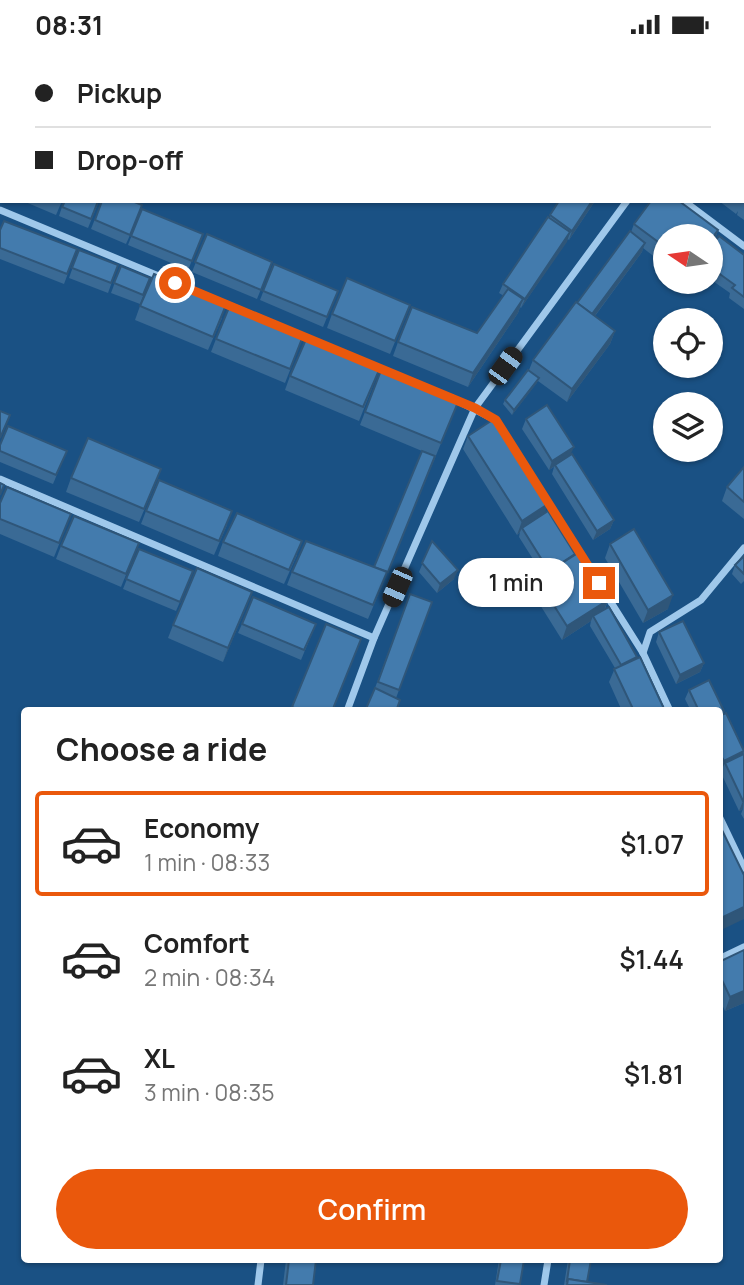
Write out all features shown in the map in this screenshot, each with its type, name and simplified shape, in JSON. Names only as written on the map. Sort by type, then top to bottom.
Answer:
[{"type":"street","points":[[348,707],[374,638],[475,408],[626,203]]},
{"type":"street","points":[[687,203],[744,246]]},
{"type":"street","points":[[0,210],[269,322]]},
{"type":"street","points":[[449,397],[496,420],[643,653],[668,707]]},
{"type":"street","points":[[0,479],[374,638]]},
{"type":"street","points":[[643,653],[650,632],[701,600],[744,548]]},
{"type":"street","points":[[723,824],[744,869]]},
{"type":"street","points":[[723,957],[744,947]]},
{"type":"street","points":[[258,1285],[261,1263]]},
{"type":"street","points":[[544,1285],[548,1263]]},
{"type":"building","points":[[64,203],[97,203],[91,219],[62,207]]},
{"type":"building","points":[[101,203],[142,205],[130,235],[95,220]]},
{"type":"building","points":[[558,203],[591,203],[572,231],[550,215]]},
{"type":"building","points":[[650,203],[682,203],[710,224],[653,224],[653,238],[634,224]]},
{"type":"building","points":[[142,209],[203,234],[192,261],[131,236]]},
{"type":"building","points":[[548,217],[570,232],[525,299],[503,284]]},
{"type":"building","points":[[4,221],[77,249],[67,274],[0,248],[0,230]]},
{"type":"building","points":[[630,231],[645,243],[592,314],[577,303]]},
{"type":"building","points":[[207,234],[272,262],[261,290],[195,262]]},
{"type":"building","points":[[723,239],[744,255],[744,297],[732,288],[735,285],[723,276]]},
{"type":"building","points":[[79,250],[118,265],[111,283],[72,268]]},
{"type":"building","points":[[274,264],[338,291],[327,317],[263,291]]},
{"type":"building","points":[[121,266],[150,278],[143,295],[114,283]]},
{"type":"building","points":[[154,274],[226,305],[213,337],[140,306]]},
{"type":"building","points":[[347,278],[410,305],[395,341],[332,314]]},
{"type":"building","points":[[508,289],[523,299],[473,373],[398,342],[412,307],[477,333]]},
{"type":"building","points":[[576,302],[615,331],[572,389],[533,360]]},
{"type":"building","points":[[230,305],[303,336],[290,369],[216,339]]},
{"type":"building","points":[[307,337],[380,368],[363,407],[290,376]]},
{"type":"building","points":[[382,368],[459,400],[441,443],[365,412]]},
{"type":"building","points":[[528,370],[539,378],[514,410],[505,400]]},
{"type":"building","points":[[547,405],[574,447],[552,461],[526,419]]},
{"type":"building","points":[[0,411],[10,415],[0,438]]},
{"type":"building","points":[[494,419],[548,504],[522,521],[468,436]]},
{"type":"building","points":[[8,426],[67,451],[56,475],[0,451]]},
{"type":"building","points":[[88,438],[161,469],[144,509],[71,478]]},
{"type":"building","points":[[422,451],[435,456],[388,572],[374,567]]},
{"type":"building","points":[[572,454],[614,520],[597,531],[555,465]]},
{"type":"building","points":[[744,467],[744,502],[727,487]]},
{"type":"building","points":[[159,480],[232,511],[219,541],[146,511]]},
{"type":"building","points":[[7,487],[71,514],[59,543],[0,519],[0,503]]},
{"type":"building","points":[[548,511],[575,554],[549,571],[522,528]]},
{"type":"building","points":[[237,513],[302,541],[289,570],[223,542]]},
{"type":"building","points":[[74,516],[139,543],[126,574],[61,546]]},
{"type":"building","points":[[634,529],[673,595],[648,610],[610,544]]},
{"type":"building","points":[[306,541],[387,572],[373,605],[292,572]]},
{"type":"building","points":[[432,541],[458,570],[440,584],[422,563]]},
{"type":"building","points":[[139,549],[193,571],[180,602],[126,579]]},
{"type":"building","points":[[578,553],[608,600],[567,626],[537,579]]},
{"type":"building","points":[[744,556],[744,574],[735,565]]},
{"type":"building","points":[[197,568],[252,592],[228,648],[173,625]]},
{"type":"building","points":[[410,594],[432,602],[399,690],[378,682]]},
{"type":"building","points":[[253,597],[316,624],[304,650],[242,624]]},
{"type":"building","points":[[609,607],[637,657],[621,665],[593,616]]},
{"type":"building","points":[[683,621],[704,663],[680,675],[659,632]]},
{"type":"building","points":[[326,624],[361,639],[334,707],[292,707]]},
{"type":"building","points":[[640,657],[663,707],[632,707],[614,669]]},
{"type":"building","points":[[709,680],[722,707],[697,707],[689,690]]},
{"type":"building","points":[[375,688],[400,700],[397,707],[367,707]]},
{"type":"building","points":[[726,713],[744,751],[724,761],[723,759],[723,714]]},
{"type":"building","points":[[744,754],[744,801],[743,801],[725,763]]},
{"type":"building","points":[[723,832],[744,875],[744,907],[723,917]]},
{"type":"building","points":[[744,950],[744,991],[730,997],[723,982],[723,960]]},
{"type":"building","points":[[289,1263],[316,1263],[313,1285],[286,1285]]},
{"type":"building","points":[[500,1263],[524,1263],[520,1284],[497,1281]]},
{"type":"building","points":[[570,1263],[590,1263],[587,1282],[567,1281]]},
{"type":"building","points":[[568,1279],[607,1285],[567,1285]]},
{"type":"route","points":[[175,283],[475,408],[496,420],[599,583]]}]
